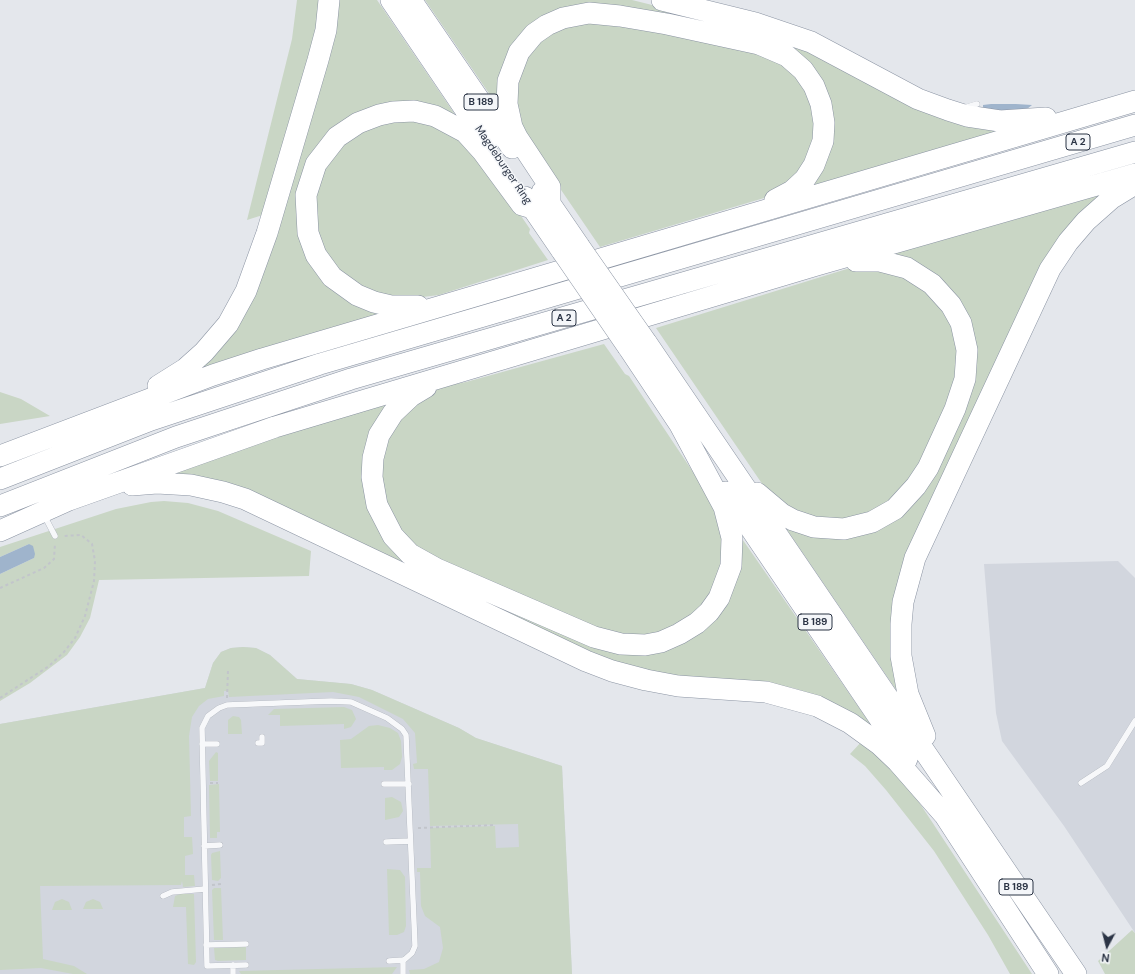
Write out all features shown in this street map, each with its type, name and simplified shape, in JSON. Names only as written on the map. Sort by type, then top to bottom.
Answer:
[{"type":"highway","points":[[112,413],[163,383],[196,360],[221,334],[242,301],[254,273],[267,234],[318,60],[326,30],[329,0]]},
{"type":"highway","name":"Magdeburger Ring","points":[[391,0],[541,206],[637,344]]},
{"type":"highway","name":"Magdeburger Ring","points":[[411,0],[541,206]]},
{"type":"highway","points":[[662,0],[755,23],[811,42],[921,104],[972,110],[985,120],[1019,121],[1108,110]]},
{"type":"highway","points":[[468,298],[426,305],[391,306],[366,300],[340,283],[318,259],[308,233],[305,208],[307,188],[316,164],[326,149],[343,133],[367,119],[393,112],[414,111],[435,116],[455,125],[465,132],[483,152],[522,205],[541,206],[550,187],[512,127],[507,104],[507,88],[514,62],[529,39],[553,22],[575,15],[607,14],[667,24],[759,44],[787,56],[810,79],[821,104],[824,131],[810,173],[792,191],[736,219]]},
{"type":"highway","points":[[0,456],[112,413],[262,359],[1135,102]]},
{"type":"highway","name":"A 2","points":[[0,479],[151,420],[312,366],[1135,125]]},
{"type":"highway","name":"A 2","points":[[0,506],[169,440],[351,379],[1135,152]]},
{"type":"highway","points":[[0,531],[69,500],[275,427],[818,265],[1135,174]]},
{"type":"highway","points":[[957,800],[919,724],[903,677],[900,624],[903,602],[909,579],[920,545],[1050,269],[1068,242],[1086,220],[1112,198],[1135,184]]},
{"type":"highway","points":[[729,467],[773,508],[793,520],[822,529],[844,529],[859,526],[872,522],[890,513],[912,492],[928,468],[955,409],[965,379],[967,359],[966,344],[958,316],[940,292],[923,276],[912,270],[887,262],[860,261],[818,265]]},
{"type":"highway","name":"B 189","points":[[637,344],[729,467],[1076,974]]},
{"type":"highway","name":"B 189","points":[[637,344],[680,425],[948,820],[1048,974]]},
{"type":"highway","points":[[470,368],[411,396],[397,408],[384,427],[375,448],[372,467],[374,496],[384,523],[393,536],[406,550],[437,569],[594,637],[621,644],[653,644],[669,639],[697,623],[709,612],[719,598],[731,566],[732,538],[725,511],[680,425]]},
{"type":"highway","points":[[69,500],[148,483],[191,485],[223,492],[265,508],[586,661],[618,673],[655,679],[689,687],[766,692],[817,706],[850,723],[879,744],[898,762],[948,820]]},
{"type":"lane","points":[[42,512],[55,536]]},
{"type":"lane","points":[[246,965],[207,966],[202,728],[208,716],[219,708],[228,705],[331,701],[351,702],[387,718],[402,729],[406,735],[415,946],[412,953],[403,960],[389,961]]},
{"type":"lane","points":[[1081,783],[1106,766],[1135,721]]},
{"type":"lane","points":[[258,743],[262,743],[262,738]]},
{"type":"lane","points":[[202,744],[217,744]]},
{"type":"lane","points":[[384,784],[408,784]]},
{"type":"lane","points":[[386,842],[410,841]]},
{"type":"lane","points":[[204,846],[220,845]]},
{"type":"lane","points":[[163,896],[172,892],[205,889]]},
{"type":"lane","points":[[206,945],[246,944]]},
{"type":"lane","points":[[403,960],[403,974]]},
{"type":"lane","points":[[233,965],[234,974]]},
{"type":"path","points":[[0,588],[44,568],[54,559],[55,536],[81,535],[92,544],[95,561],[94,581],[85,616],[75,638],[64,652],[48,666],[0,698]]},
{"type":"path","points":[[228,670],[228,705]]},
{"type":"path","points":[[410,828],[495,825]]},
{"type":"shaded area","points":[[1118,561],[1135,578],[1135,933],[1064,826],[1002,741],[996,713],[984,564]]},
{"type":"shaded area","points":[[231,648],[256,648],[270,655],[297,679],[351,684],[372,690],[459,728],[476,738],[562,766],[572,974],[0,974],[0,724],[205,688],[213,663],[221,652]]},
{"type":"green space","points":[[297,0],[325,0],[269,213],[247,220],[292,39]]},
{"type":"green space","points":[[335,0],[377,0],[458,119],[446,114],[337,127],[302,240],[387,312],[179,380],[218,346]]},
{"type":"green space","points":[[425,0],[632,0],[749,29],[1010,129],[796,196],[825,159],[802,58],[552,13],[499,108]]},
{"type":"green space","points":[[591,21],[742,47],[784,64],[803,84],[818,125],[808,164],[778,192],[764,198],[600,247],[527,140],[516,118],[519,69],[545,34]]},
{"type":"green space","points":[[405,118],[445,127],[488,168],[530,229],[529,233],[548,260],[439,295],[398,300],[346,281],[337,272],[314,229],[317,179],[351,134]]},
{"type":"green space","points":[[1113,188],[1062,234],[1050,251],[924,522],[899,694],[781,521],[796,529],[909,509],[931,483],[968,402],[976,372],[977,348],[974,337],[886,255]]},
{"type":"green space","points":[[888,267],[934,295],[957,334],[955,390],[904,494],[859,521],[804,517],[767,491],[656,328],[850,268]]},
{"type":"green space","points":[[604,344],[625,374],[629,376],[709,496],[715,509],[725,551],[710,600],[669,632],[622,638],[429,558],[390,523],[377,469],[394,422],[439,387],[466,382]]},
{"type":"green space","points":[[0,392],[21,399],[50,416],[0,424]]},
{"type":"green space","points":[[401,395],[383,412],[378,529],[560,631],[689,637],[738,533],[871,725],[809,693],[793,688],[777,685],[665,675],[601,658],[249,492],[158,475]]},
{"type":"green space","points":[[164,501],[188,503],[218,511],[311,551],[309,576],[99,580],[90,618],[80,637],[67,655],[30,683],[0,701],[0,574],[34,558],[29,544],[0,557],[0,547],[116,509]]},
{"type":"green space","points":[[231,648],[256,648],[270,655],[297,679],[351,684],[372,690],[459,728],[476,738],[562,766],[572,974],[410,974],[409,970],[424,969],[439,962],[443,948],[440,927],[425,916],[421,906],[420,872],[417,872],[417,868],[431,868],[430,828],[495,826],[496,848],[519,847],[518,824],[430,826],[428,769],[414,769],[413,764],[417,763],[415,733],[403,719],[359,697],[333,692],[229,697],[228,691],[224,691],[224,696],[208,699],[199,706],[192,717],[189,736],[191,816],[184,817],[184,837],[192,837],[193,854],[185,856],[185,875],[194,875],[195,886],[183,887],[182,881],[181,885],[40,886],[43,959],[74,966],[87,974],[73,974],[41,968],[0,970],[0,724],[205,688],[213,663],[221,652]]},
{"type":"green space","points":[[344,707],[352,710],[356,719],[351,727],[344,729],[344,724],[280,726],[280,715],[268,715],[274,709]]},
{"type":"green space","points":[[233,716],[239,717],[241,720],[242,734],[228,734],[228,720]]},
{"type":"green space","points":[[378,725],[390,728],[398,733],[401,741],[402,757],[400,764],[392,770],[384,770],[384,767],[341,768],[340,740],[351,739],[369,726]]},
{"type":"green space","points":[[863,740],[913,793],[1032,974],[1010,974],[988,935],[934,851],[886,790],[865,766],[850,754]]},
{"type":"green space","points":[[216,752],[218,753],[218,781],[210,781],[209,761]]},
{"type":"green space","points":[[219,784],[220,832],[217,832],[217,838],[210,838],[209,785]]},
{"type":"green space","points":[[392,797],[401,802],[403,811],[399,817],[385,820],[385,798]]},
{"type":"green space","points":[[220,851],[221,878],[218,881],[212,880],[211,855],[212,853]]},
{"type":"green space","points":[[387,869],[400,870],[405,877],[406,926],[404,932],[397,935],[389,935]]},
{"type":"green space","points":[[214,888],[221,888],[223,940],[214,940],[212,890]]},
{"type":"green space","points":[[180,894],[194,894],[196,962],[194,965],[188,964],[186,907],[173,907],[175,896]]},
{"type":"green space","points":[[62,899],[69,902],[72,910],[52,910],[55,902]]},
{"type":"green space","points":[[93,899],[100,902],[103,909],[83,909],[86,902]]},
{"type":"green space","points":[[1132,930],[1135,933],[1135,974],[1105,974],[1098,961]]},
{"type":"green space","points":[[246,947],[246,960],[215,960],[214,948]]},
{"type":"green space","points":[[397,967],[392,974],[241,974],[239,971]]},
{"type":"water","points":[[983,105],[1032,105],[1027,109],[1008,112],[983,109]]},
{"type":"water","points":[[29,544],[33,546],[35,554],[34,558],[0,574],[0,557]]}]
